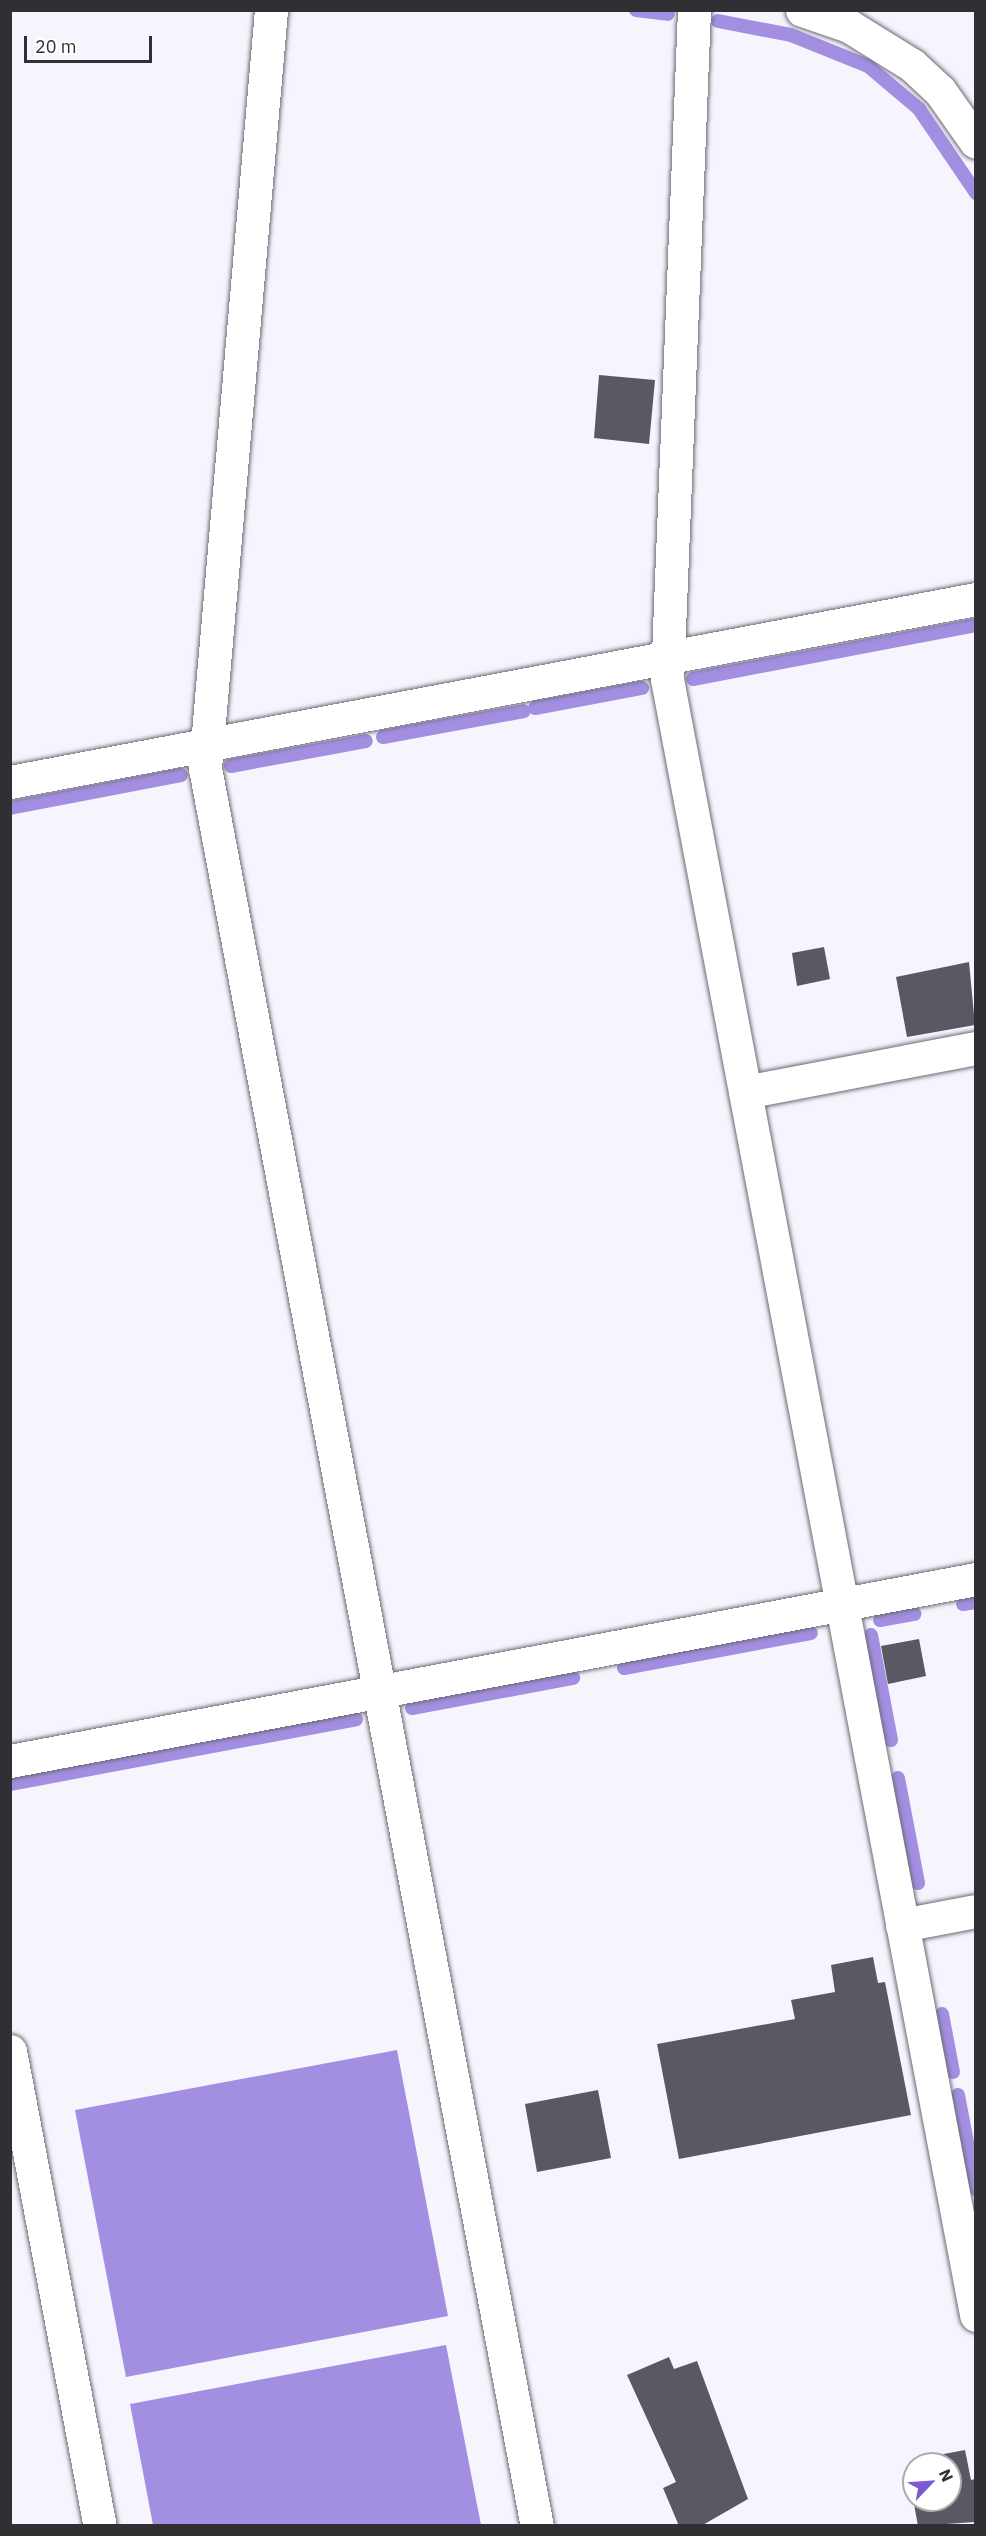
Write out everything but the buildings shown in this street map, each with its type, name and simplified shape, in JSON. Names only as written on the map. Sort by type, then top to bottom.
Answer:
[{"type":"street","points":[[271,10],[205,768],[537,2526]]},
{"type":"street","points":[[694,10],[667,679],[975,2315]]},
{"type":"street","points":[[802,10],[849,26],[912,64],[939,91],[975,142]]},
{"type":"street","points":[[10,782],[975,599]]},
{"type":"street","points":[[745,1092],[975,1048]]},
{"type":"street","points":[[10,1761],[975,1579]]},
{"type":"street","points":[[902,1925],[975,1911]]},
{"type":"street","points":[[10,2051],[100,2526]]},
{"type":"shaded area","points":[[397,2050],[448,2316],[126,2377],[75,2110]]},
{"type":"shaded area","points":[[446,2345],[481,2525],[153,2525],[130,2404]]},
{"type":"waterway","points":[[636,10],[668,14]]},
{"type":"waterway","points":[[718,21],[791,35],[868,66],[919,109],[976,193]]},
{"type":"waterway","points":[[693,679],[976,625]]},
{"type":"waterway","points":[[535,708],[642,688]]},
{"type":"waterway","points":[[383,737],[524,711]]},
{"type":"waterway","points":[[231,766],[366,741]]},
{"type":"waterway","points":[[10,808],[181,775]]},
{"type":"waterway","points":[[963,1604],[976,1602]]},
{"type":"waterway","points":[[880,1620],[914,1614]]},
{"type":"waterway","points":[[624,1668],[811,1633]]},
{"type":"waterway","points":[[871,1635],[891,1740]]},
{"type":"waterway","points":[[412,1708],[573,1678]]},
{"type":"waterway","points":[[10,1784],[356,1719]]},
{"type":"waterway","points":[[898,1778],[918,1883]]},
{"type":"waterway","points":[[942,2014],[953,2072]]},
{"type":"waterway","points":[[958,2095],[976,2189]]}]
